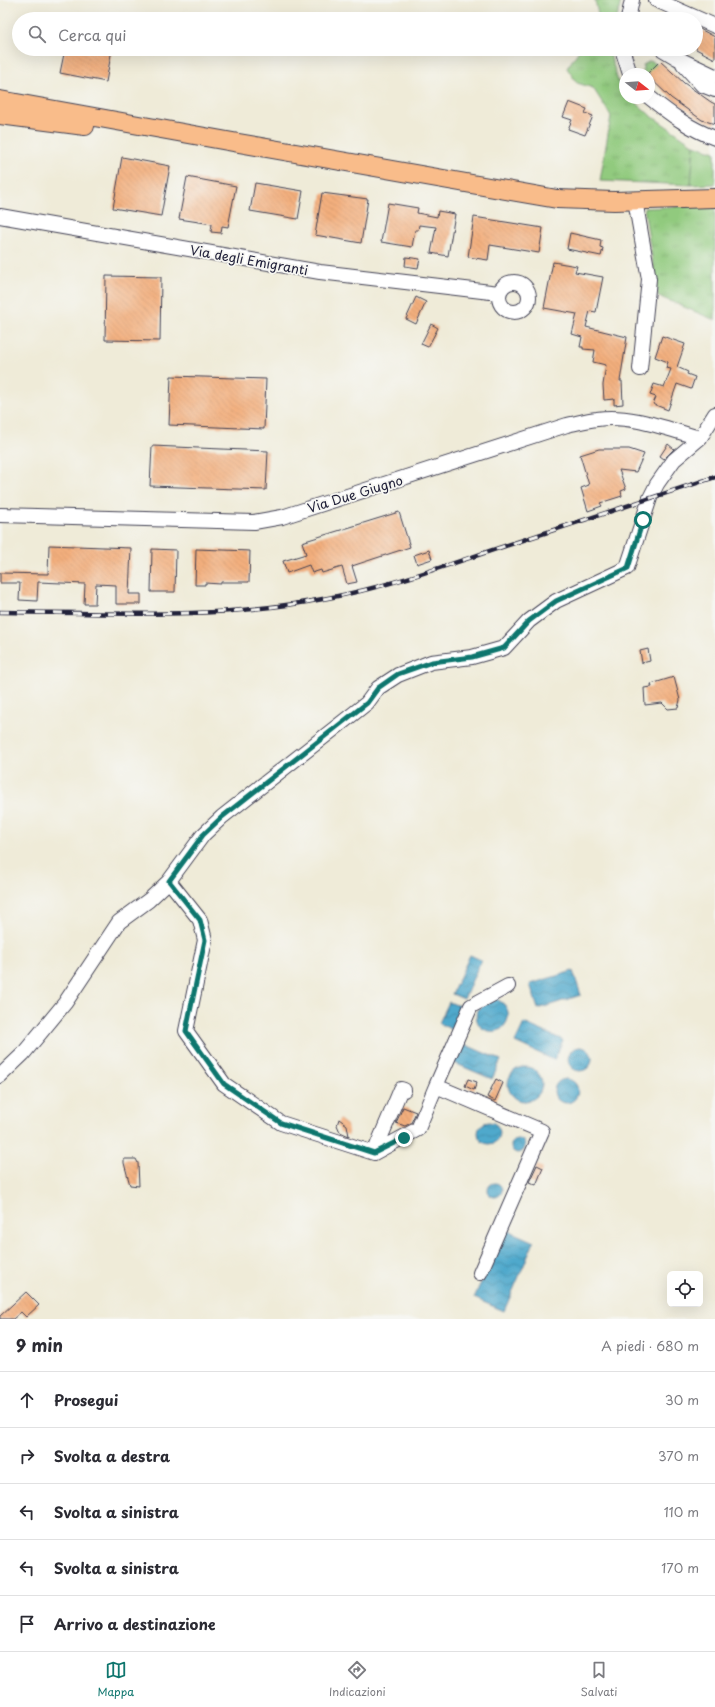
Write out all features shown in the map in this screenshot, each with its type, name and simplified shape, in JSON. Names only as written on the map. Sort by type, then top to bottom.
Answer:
[{"type":"main road","points":[[1,111],[60,110],[556,199],[635,200],[715,198]]},
{"type":"main road","points":[[1,111],[233,142]]},
{"type":"street","points":[[629,12],[632,0]]},
{"type":"street","points":[[656,0],[689,12]]},
{"type":"street","points":[[703,17],[713,21]]},
{"type":"street","points":[[624,56],[628,68]]},
{"type":"street","points":[[674,56],[708,78],[715,90]]},
{"type":"street","points":[[655,102],[676,119],[703,134],[715,138]]},
{"type":"street","points":[[635,200],[649,279],[640,369]]},
{"type":"street","name":"Via degli Emigranti","points":[[0,216],[320,272],[499,293]]},
{"type":"street","points":[[0,1076],[23,1054],[66,1003],[120,922],[149,900],[169,881],[203,835],[222,817],[367,703],[378,688],[398,674],[432,662],[472,657],[504,648],[529,621],[556,601],[628,568],[650,498],[657,484],[674,460],[700,438],[715,414]]},
{"type":"street","name":"Via Due Giugno","points":[[0,514],[254,522],[282,517],[567,425],[598,418],[622,419],[648,424],[700,438]]},
{"type":"street","points":[[169,881],[200,920],[205,940],[186,1031],[224,1084],[281,1123],[374,1153],[418,1129],[471,1006],[508,986]]},
{"type":"street","points":[[436,1086],[542,1131],[480,1273]]},
{"type":"street","points":[[374,1153],[401,1089],[404,1090]]},
{"type":"green space","points":[[595,0],[621,0],[618,12],[598,12]]},
{"type":"green space","points":[[575,56],[611,56],[619,85],[619,104],[638,104],[650,115],[694,145],[691,185],[600,181],[611,116],[593,88],[577,83],[567,68]]},
{"type":"green space","points":[[650,61],[658,66],[655,69],[643,68],[643,65]]},
{"type":"green space","points":[[694,145],[715,152],[715,184],[691,185]]},
{"type":"green space","points":[[715,205],[715,320],[658,296],[644,208]]},
{"type":"water","points":[[470,955],[481,960],[464,999],[452,994]]},
{"type":"water","points":[[573,971],[581,995],[538,1009],[530,984]]},
{"type":"water","points":[[496,999],[505,1005],[507,1009],[507,1022],[500,1030],[486,1030],[482,1028],[477,1020],[477,1010]]},
{"type":"water","points":[[449,1002],[462,1007],[452,1030],[439,1023]]},
{"type":"water","points":[[524,1023],[563,1040],[554,1060],[515,1042]]},
{"type":"water","points":[[461,1043],[501,1060],[492,1079],[452,1062]]},
{"type":"water","points":[[580,1047],[585,1048],[591,1054],[591,1064],[585,1070],[580,1071],[575,1070],[569,1064],[568,1059],[569,1054],[575,1048]]},
{"type":"water","points":[[525,1067],[531,1068],[537,1072],[541,1078],[541,1090],[537,1096],[531,1100],[525,1101],[519,1100],[513,1096],[509,1090],[508,1084],[509,1078],[513,1072],[519,1068]]},
{"type":"water","points":[[566,1079],[571,1080],[577,1086],[577,1096],[571,1102],[566,1103],[561,1102],[555,1096],[554,1091],[555,1086],[561,1080]]},
{"type":"water","points":[[489,1122],[497,1125],[500,1133],[497,1141],[489,1144],[481,1141],[478,1133],[481,1125]]},
{"type":"water","points":[[515,1139],[521,1139],[525,1143],[525,1149],[521,1153],[515,1153],[511,1149],[511,1143]]},
{"type":"water","points":[[495,1183],[500,1185],[502,1190],[500,1195],[495,1197],[490,1195],[488,1190],[490,1185]]},
{"type":"water","points":[[505,1229],[534,1242],[504,1311],[474,1298]]},
{"type":"building","points":[[703,31],[715,37],[715,59],[703,53]]},
{"type":"building","points":[[64,56],[111,56],[106,82],[60,73]]},
{"type":"building","points":[[660,61],[684,83],[715,104],[715,124],[702,120],[671,98],[655,83],[655,68],[653,68]]},
{"type":"building","points":[[569,102],[587,109],[585,113],[593,116],[585,135],[568,129],[572,120],[563,117]]},
{"type":"building","points":[[122,157],[170,166],[161,216],[113,208]]},
{"type":"building","points":[[187,177],[236,186],[228,227],[222,226],[221,233],[211,232],[212,224],[179,219]]},
{"type":"building","points":[[255,183],[303,191],[298,219],[250,211]]},
{"type":"building","points":[[322,193],[368,199],[361,243],[315,235]]},
{"type":"building","points":[[388,203],[418,208],[417,213],[437,217],[438,211],[455,214],[448,256],[431,253],[436,227],[419,225],[418,230],[415,230],[412,247],[381,242]]},
{"type":"building","points":[[474,217],[543,228],[539,253],[490,245],[488,260],[468,257]]},
{"type":"building","points":[[570,233],[601,240],[600,247],[603,248],[601,256],[567,249]]},
{"type":"building","points":[[406,257],[420,259],[418,268],[405,266]]},
{"type":"building","points":[[553,262],[577,266],[575,272],[603,277],[596,312],[590,311],[586,327],[627,337],[620,381],[622,381],[623,404],[614,405],[614,399],[604,400],[603,385],[606,365],[593,362],[595,350],[583,349],[583,347],[580,347],[582,337],[572,334],[577,314],[544,308]]},
{"type":"building","points":[[106,276],[161,277],[160,341],[105,340]]},
{"type":"building","points":[[416,297],[426,302],[416,324],[406,319]]},
{"type":"building","points":[[431,324],[438,328],[428,347],[421,344]]},
{"type":"building","points":[[662,336],[685,344],[677,367],[688,372],[687,374],[695,377],[691,389],[677,384],[668,410],[653,404],[656,397],[650,395],[654,384],[664,387],[671,369],[666,368],[668,362],[655,357]]},
{"type":"building","points":[[171,376],[266,379],[264,429],[169,425]]},
{"type":"building","points":[[668,444],[674,449],[664,459],[660,456]]},
{"type":"building","points":[[152,446],[268,451],[266,490],[150,486]]},
{"type":"building","points":[[599,449],[629,449],[644,454],[636,472],[619,470],[626,489],[621,491],[622,496],[600,503],[602,506],[588,511],[581,488],[589,485],[580,455]]},
{"type":"building","points":[[399,512],[410,547],[352,566],[357,582],[347,584],[342,567],[322,573],[321,570],[312,573],[309,565],[287,573],[283,561],[306,554],[302,542]]},
{"type":"building","points":[[49,545],[131,548],[129,594],[141,594],[141,604],[116,604],[116,585],[96,584],[95,604],[84,604],[85,584],[38,582],[37,601],[19,600],[20,583],[0,583],[0,573],[48,574]]},
{"type":"building","points":[[152,549],[176,550],[175,592],[151,592]]},
{"type":"building","points":[[196,549],[250,551],[249,582],[221,582],[221,584],[205,583],[205,585],[195,585]]},
{"type":"building","points":[[429,550],[432,559],[417,564],[414,555]]},
{"type":"building","points":[[648,649],[650,661],[642,663],[640,651]]},
{"type":"building","points":[[674,677],[680,700],[678,708],[668,709],[662,703],[645,705],[644,688],[652,687],[651,684]]},
{"type":"building","points":[[468,1079],[477,1082],[474,1090],[465,1086]]},
{"type":"building","points":[[496,1079],[503,1083],[495,1101],[487,1097]]},
{"type":"building","points":[[403,1107],[416,1112],[411,1123],[405,1126],[396,1123]]},
{"type":"building","points":[[339,1119],[347,1125],[349,1136],[340,1132],[337,1125]]},
{"type":"building","points":[[124,1159],[136,1159],[138,1163],[139,1186],[130,1185]]},
{"type":"building","points":[[537,1165],[543,1168],[536,1185],[529,1182]]},
{"type":"building","points":[[26,1292],[39,1305],[26,1317],[21,1312],[13,1319],[0,1319],[0,1316]]},
{"type":"railway","points":[[0,612],[164,614],[247,610],[328,598],[373,588],[417,575],[715,477]]},
{"type":"route","points":[[404,1138],[374,1153],[281,1123],[224,1084],[186,1031],[205,940],[200,920],[169,881],[203,835],[222,817],[367,703],[378,688],[398,674],[432,662],[472,657],[504,648],[529,621],[556,601],[628,568],[643,520]]}]
